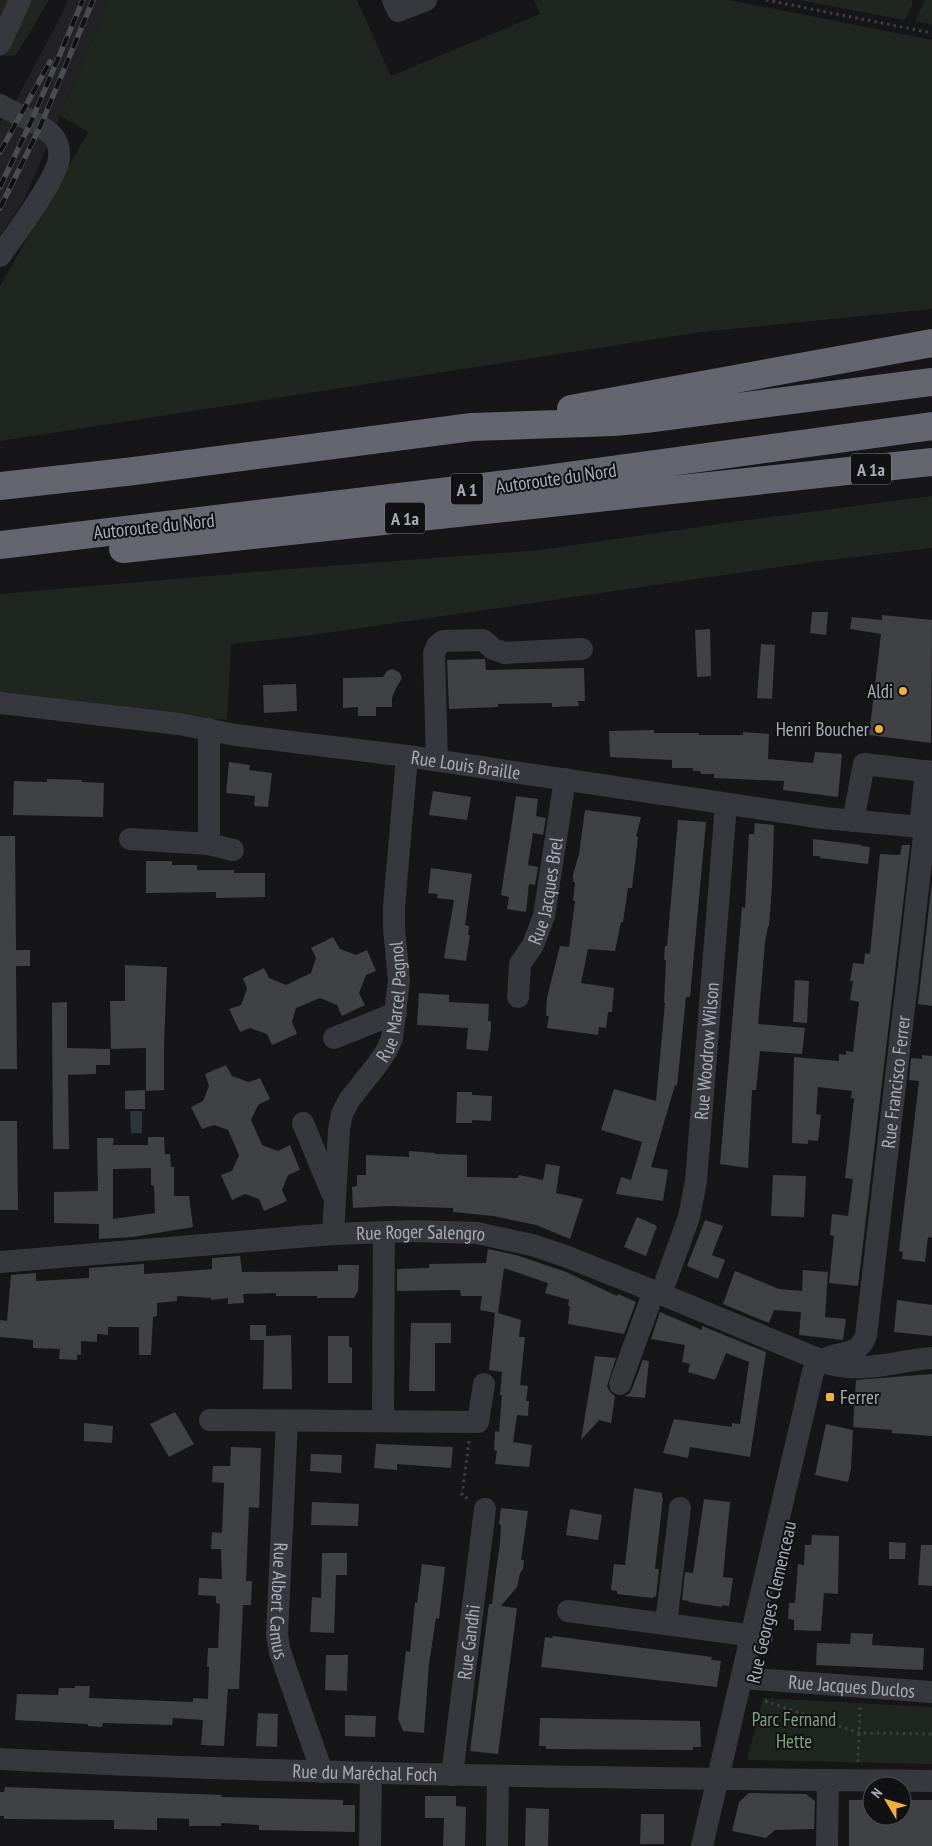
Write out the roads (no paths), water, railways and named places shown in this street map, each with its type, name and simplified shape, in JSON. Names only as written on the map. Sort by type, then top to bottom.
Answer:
[{"type":"highway","points":[[0,486],[134,471],[472,427],[932,343]]},
{"type":"highway","points":[[472,427],[614,422],[645,419],[932,382]]},
{"type":"highway","name":"Autoroute du Nord","points":[[0,545],[532,481],[932,426]]},
{"type":"highway","name":"A 1a","points":[[0,562],[932,462]]},
{"type":"highway","points":[[810,475],[874,476],[932,473]]},
{"type":"street","points":[[0,44],[20,0]]},
{"type":"street","points":[[393,0],[398,10],[426,0]]},
{"type":"street","points":[[0,105],[51,134],[58,143],[59,158],[57,167],[44,191],[0,256]]},
{"type":"street","points":[[437,760],[434,654],[437,646],[443,641],[482,640],[494,649],[505,653],[582,649]]},
{"type":"street","name":"Rue Louis Braille","points":[[0,704],[179,724],[236,735],[437,760],[824,818],[926,828]]},
{"type":"street","points":[[209,729],[209,844]]},
{"type":"street","name":"Rue Marcel Pagnol","points":[[333,1234],[338,1130],[342,1114],[349,1100],[387,1050],[392,1038],[396,1013],[399,980],[394,907],[407,756]]},
{"type":"street","points":[[854,821],[864,764],[929,771]]},
{"type":"street","name":"Rue Francisco Ferrer","points":[[866,1335],[926,828],[929,771]]},
{"type":"street","name":"Rue Jacques Brel","points":[[518,997],[520,964],[533,945],[544,916],[565,779]]},
{"type":"street","name":"Rue Woodrow Wilson","points":[[620,1384],[689,1217],[696,1181],[726,804]]},
{"type":"street","points":[[130,839],[209,844],[233,850]]},
{"type":"street","points":[[334,1038],[396,1013]]},
{"type":"street","points":[[303,1122],[335,1198]]},
{"type":"street","name":"Rue Roger Salengro","points":[[0,1262],[333,1234],[451,1231],[477,1233],[501,1237],[566,1256],[820,1361],[843,1367],[868,1368],[931,1358]]},
{"type":"street","points":[[383,1421],[384,1232]]},
{"type":"street","points":[[820,1361],[829,1356],[855,1350],[866,1335]]},
{"type":"street","name":"Rue Roger Salengro","points":[[866,1335],[869,1345],[874,1352],[888,1358],[931,1358]]},
{"type":"street","name":"Rue Georges Clemenceau","points":[[702,1846],[753,1678],[757,1636],[811,1380],[815,1368],[820,1361]]},
{"type":"street","name":"Rue Georges Clemenceau","points":[[757,1636],[821,1390],[830,1375],[843,1367]]},
{"type":"street","points":[[210,1420],[478,1422],[484,1384]]},
{"type":"street","name":"Rue Albert Camus","points":[[287,1421],[277,1617],[278,1644],[322,1772]]},
{"type":"street","points":[[666,1624],[680,1508]]},
{"type":"street","name":"Rue Gandhi","points":[[452,1776],[486,1509]]},
{"type":"street","points":[[568,1611],[757,1636]]},
{"type":"street","name":"Rue Jacques Duclos","points":[[753,1678],[932,1692]]},
{"type":"street","name":"Rue du Maréchal Foch","points":[[0,1759],[452,1776],[932,1781]]},
{"type":"street","points":[[370,1846],[371,1773]]},
{"type":"street","points":[[497,1846],[498,1776]]},
{"type":"street","name":"Rue Georges Clemenceau","points":[[714,1846],[723,1778]]},
{"type":"street","points":[[827,1846],[828,1780]]},
{"type":"railway","points":[[0,187],[31,122],[83,0]]},
{"type":"railway","points":[[0,208],[40,127],[93,0]]},
{"type":"railway","points":[[0,152],[50,62]]},
{"type":"place","name":"Aldi","points":[[903,691]]},
{"type":"place","name":"Henri Boucher","points":[[879,729]]},
{"type":"place","name":"Ferrer","points":[[830,1397]]},
{"type":"park label","name":"Parc Fernand Hette","points":[[794,1730]]}]
